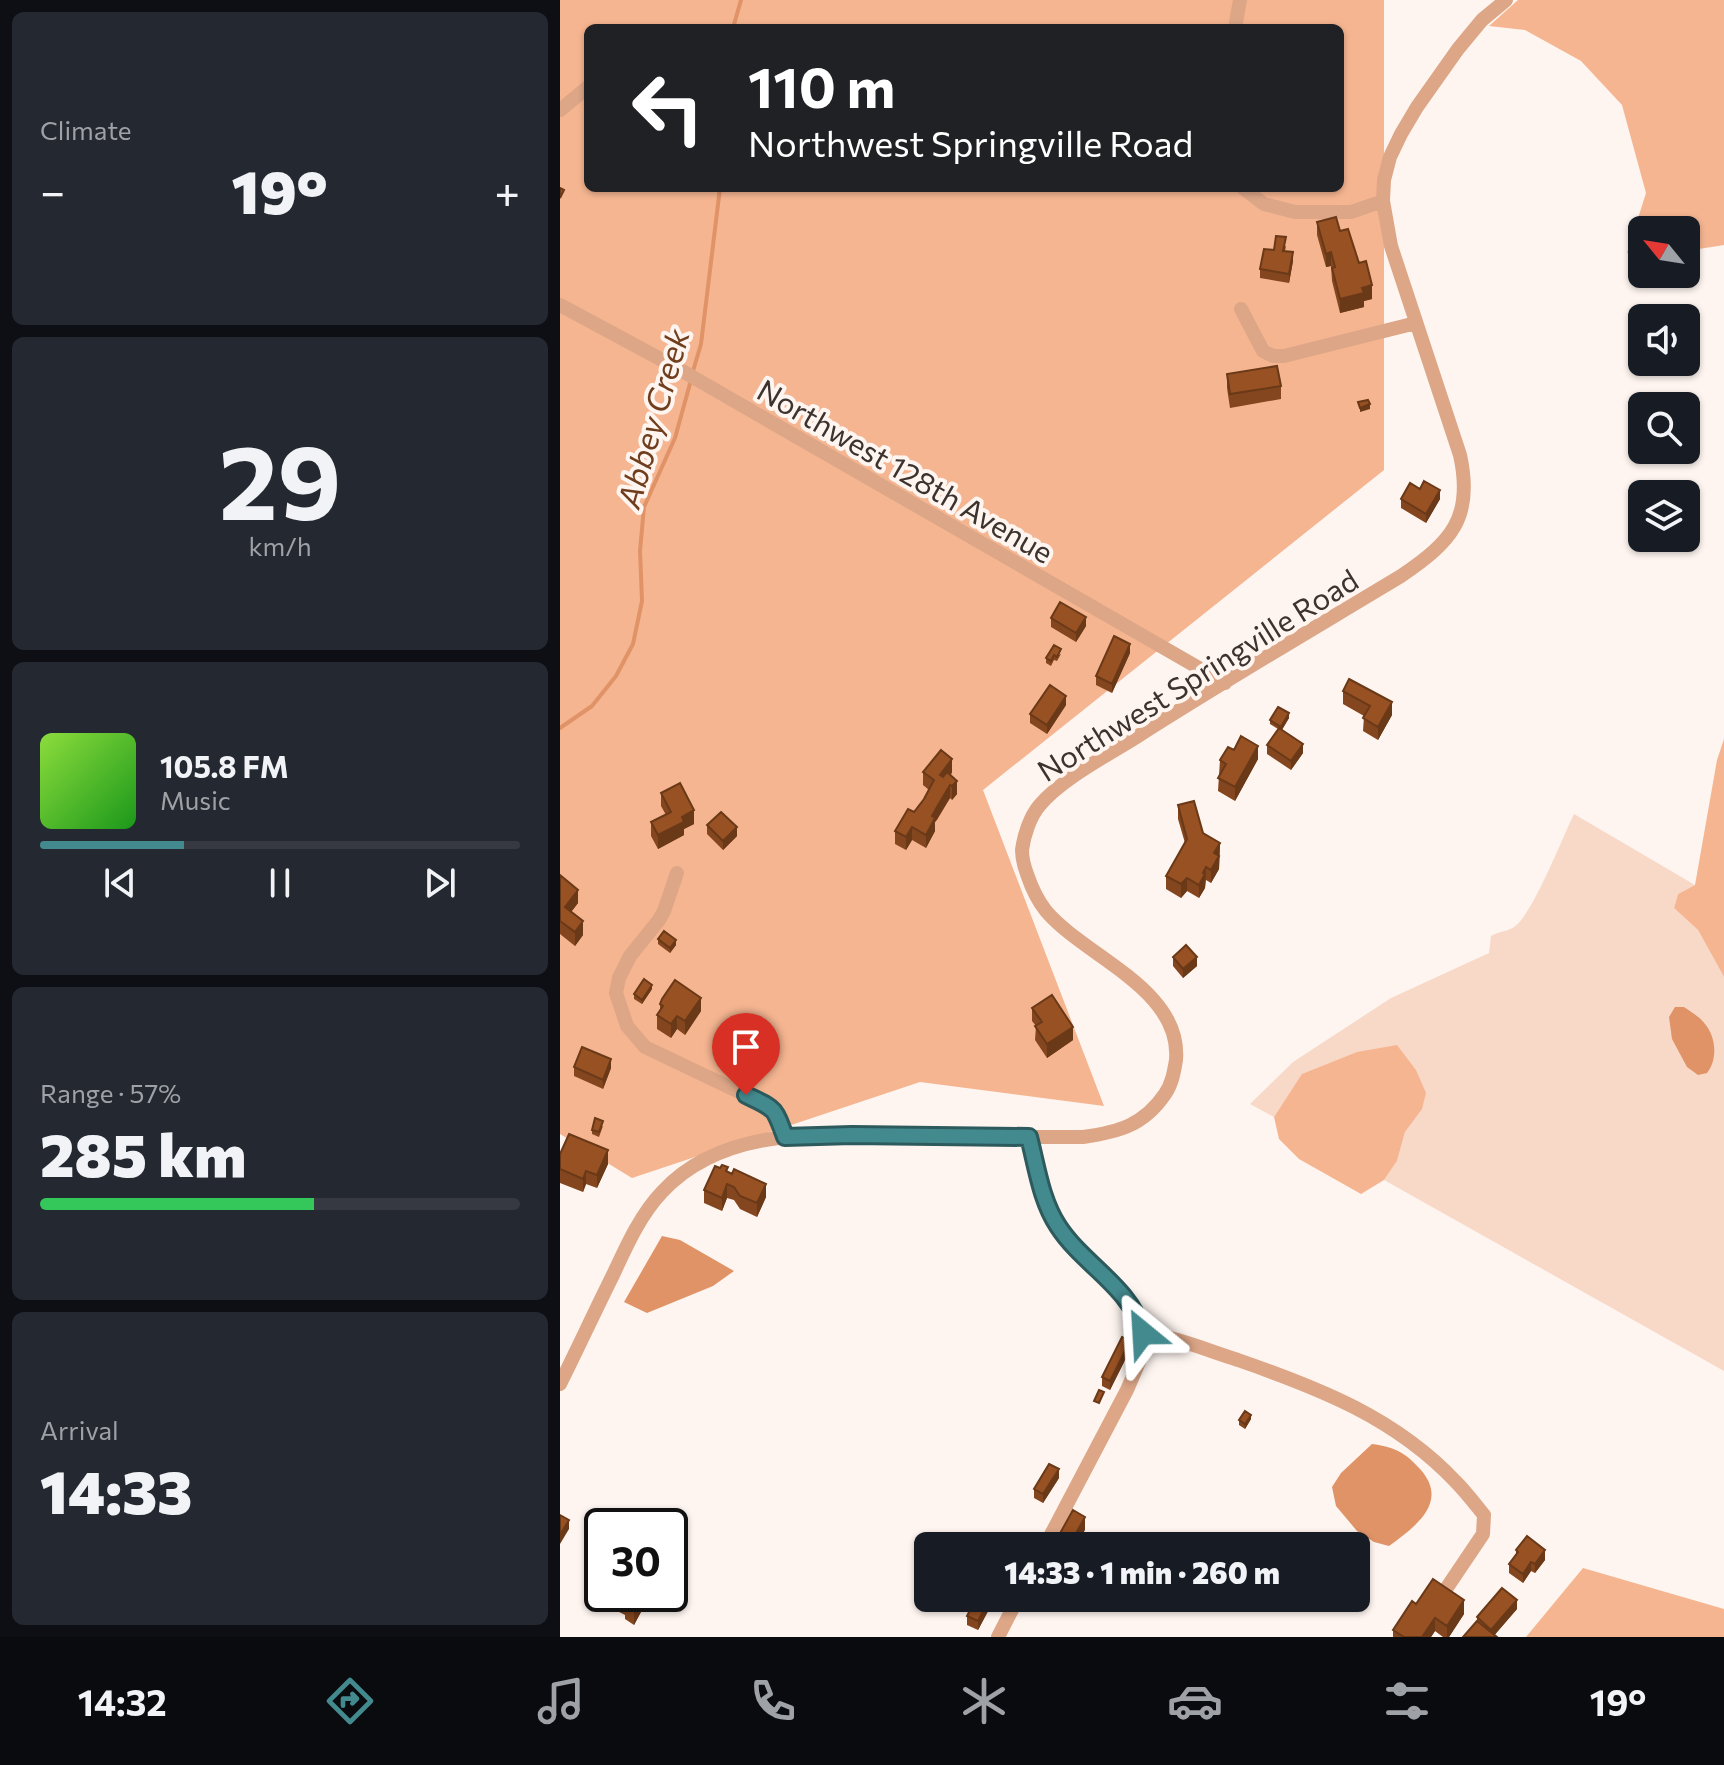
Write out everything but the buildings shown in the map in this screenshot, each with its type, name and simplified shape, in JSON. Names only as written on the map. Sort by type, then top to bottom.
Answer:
[{"type":"street","points":[[1236,24],[1240,0]]},
{"type":"street","name":"Northwest Springville Road","points":[[560,1384],[628,1245],[661,1192],[686,1171],[730,1148],[785,1137],[1083,1137],[1121,1130],[1141,1120],[1157,1106],[1174,1072],[1176,1052],[1174,1033],[1166,1015],[1140,987],[1046,910],[1030,884],[1022,858],[1028,827],[1038,806],[1058,788],[1416,565],[1446,539],[1457,524],[1465,495],[1465,476],[1391,246],[1383,201],[1384,180],[1401,134],[1458,49],[1482,20],[1506,0]]},
{"type":"street","points":[[560,110],[584,90]]},
{"type":"street","points":[[1248,192],[1264,204],[1295,212],[1351,212],[1383,201]]},
{"type":"street","name":"Northwest 128th Avenue","points":[[560,305],[677,368],[1225,683]]},
{"type":"street","points":[[1241,309],[1263,351],[1273,356],[1284,356],[1416,323]]},
{"type":"street","points":[[677,873],[664,911],[630,956],[619,978],[616,993],[627,1026],[645,1047],[771,1107],[776,1112],[785,1137]]},
{"type":"street","points":[[1029,1137],[1049,1211],[1069,1240],[1126,1298],[1139,1317],[1144,1345],[1127,1390],[1052,1532]]},
{"type":"street","points":[[1143,1333],[1168,1336],[1295,1380],[1350,1404],[1407,1438],[1456,1481],[1484,1515],[1483,1534],[1446,1589]]},
{"type":"street","points":[[998,1637],[1011,1612]]},
{"type":"shaded area","points":[[560,0],[1384,0],[1384,470],[983,790],[1104,1106],[920,1082],[632,1178],[560,1134]]},
{"type":"shaded area","points":[[1518,0],[1724,0],[1724,245],[1700,249],[1700,216],[1639,216],[1646,193],[1622,105],[1581,61],[1525,30],[1489,26]]},
{"type":"shaded area","points":[[1724,739],[1724,977],[1698,930],[1674,908],[1678,894],[1695,885],[1717,760]]},
{"type":"shaded area","points":[[1574,814],[1695,885],[1678,894],[1674,908],[1698,930],[1724,977],[1724,1371],[1384,1180],[1397,1161],[1405,1132],[1421,1109],[1303,1074],[1274,1117],[1250,1104],[1293,1062],[1391,998],[1489,953],[1491,936],[1514,927],[1529,908]]},
{"type":"shaded area","points":[[1675,1007],[1684,1007],[1709,1029],[1714,1055],[1707,1073],[1698,1075],[1687,1067],[1672,1039],[1669,1017]]},
{"type":"shaded area","points":[[1397,1045],[1416,1070],[1426,1093],[1422,1109],[1405,1132],[1397,1161],[1384,1180],[1361,1194],[1299,1159],[1279,1139],[1274,1117],[1302,1074],[1357,1052]]},
{"type":"shaded area","points":[[662,1236],[680,1240],[734,1271],[713,1286],[647,1313],[624,1302]]},
{"type":"shaded area","points":[[1372,1444],[1404,1454],[1428,1481],[1431,1492],[1426,1513],[1389,1546],[1374,1542],[1370,1539],[1370,1532],[1357,1531],[1336,1506],[1332,1487],[1341,1473]]},
{"type":"shaded area","points":[[1583,1568],[1724,1609],[1724,1637],[1526,1637]]},
{"type":"waterway","name":"Abbey Creek","points":[[734,24],[741,0]]},
{"type":"waterway","name":"Abbey Creek","points":[[693,371],[701,344],[720,192]]},
{"type":"waterway","name":"Abbey Creek","points":[[560,728],[592,706],[616,676],[633,644],[642,601],[640,551],[644,507],[675,438],[691,380]]},
{"type":"route","points":[[746,1095],[776,1112],[785,1137],[1029,1137],[1049,1211],[1069,1240],[1126,1298],[1139,1317],[1143,1333]]}]
